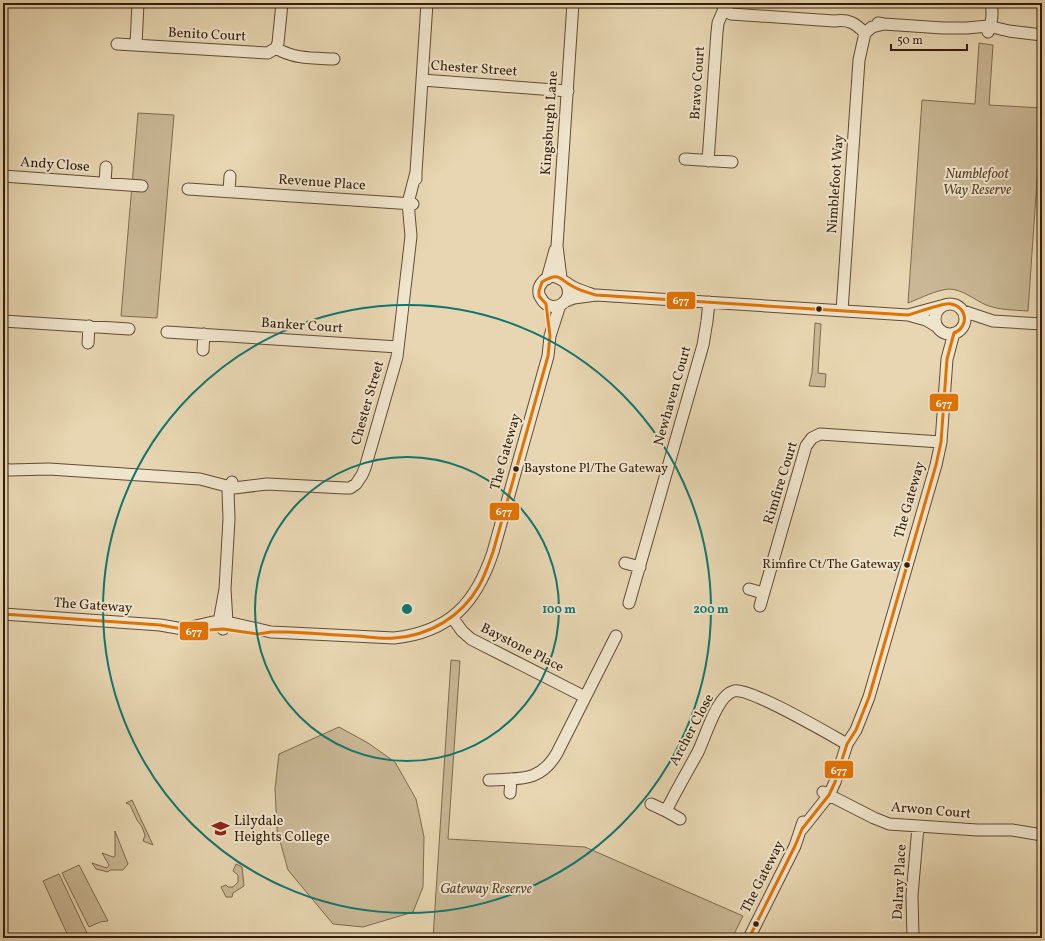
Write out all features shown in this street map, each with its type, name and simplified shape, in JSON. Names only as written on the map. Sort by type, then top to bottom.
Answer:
[{"type":"street","points":[[136,45],[138,3]]},
{"type":"street","points":[[282,3],[280,38],[276,48],[291,56],[334,59]]},
{"type":"street","points":[[422,80],[427,3]]},
{"type":"street","name":"Kingsburgh Lane","points":[[563,280],[557,246],[573,3]]},
{"type":"street","points":[[988,3],[988,28]]},
{"type":"street","points":[[988,28],[992,10],[991,3]]},
{"type":"street","points":[[722,6],[731,14],[834,21],[862,31],[884,24],[942,28],[967,34],[988,28],[1008,37],[1030,34],[1042,35]]},
{"type":"street","name":"Bravo Court","points":[[708,161],[717,32],[722,6]]},
{"type":"street","name":"Nimblefoot Way","points":[[842,311],[862,31]]},
{"type":"street","name":"Benito Court","points":[[118,44],[262,53],[268,53],[276,48]]},
{"type":"street","name":"Chester Street","points":[[3,469],[49,469],[200,479],[215,478],[232,486],[253,480],[266,484],[338,488],[350,488],[356,484],[365,468],[394,367],[398,347],[411,236],[411,204],[416,172],[422,80],[568,90]]},
{"type":"street","points":[[685,159],[732,162]]},
{"type":"street","name":"Andy Close","points":[[105,183],[106,167]]},
{"type":"street","name":"Andy Close","points":[[3,176],[142,186]]},
{"type":"street","points":[[229,192],[230,176]]},
{"type":"street","name":"Revenue Place","points":[[188,189],[411,204]]},
{"type":"street","name":"Kingsburgh Lane","points":[[546,279],[557,246]]},
{"type":"street","points":[[596,295],[573,287],[556,277],[546,279],[542,282],[539,291],[539,296],[546,304],[555,306],[574,298],[596,295],[908,315],[926,320],[946,334],[993,321]]},
{"type":"street","points":[[562,304],[568,294],[568,285],[563,280]]},
{"type":"street","name":"Newhaven Court","points":[[629,603],[704,345],[708,322],[709,302]]},
{"type":"street","name":"The Gateway","points":[[3,614],[155,625],[198,631],[223,625],[258,634],[271,632],[394,638],[406,637],[430,630],[441,624],[462,608],[473,595],[487,568],[548,356],[550,336],[546,304]]},
{"type":"street","name":"The Gateway","points":[[550,336],[562,304]]},
{"type":"street","points":[[908,315],[945,304],[956,304],[963,311],[993,321],[1042,324]]},
{"type":"street","points":[[938,328],[934,317],[937,309],[941,306]]},
{"type":"street","points":[[958,330],[965,319],[963,311]]},
{"type":"street","points":[[3,321],[129,329]]},
{"type":"street","points":[[88,343],[89,326]]},
{"type":"street","name":"The Gateway","points":[[938,328],[947,359]]},
{"type":"street","name":"The Gateway","points":[[749,938],[802,829],[835,782],[844,742],[856,730],[869,697],[936,465],[940,442],[947,359],[958,330]]},
{"type":"street","name":"Banker Court","points":[[167,332],[398,347]]},
{"type":"street","points":[[203,350],[204,334]]},
{"type":"street","name":"Rimfire Court","points":[[760,606],[806,446],[812,438],[820,434],[940,442]]},
{"type":"street","name":"Chester Street","points":[[3,465],[26,464],[49,469]]},
{"type":"street","points":[[223,625],[229,519],[234,504],[232,486]]},
{"type":"street","points":[[625,562],[640,567]]},
{"type":"street","points":[[749,589],[763,594]]},
{"type":"street","name":"Baystone Place","points":[[452,617],[462,631],[471,639],[586,697]]},
{"type":"street","points":[[489,780],[534,776],[549,765],[557,753],[616,636]]},
{"type":"street","name":"Archer Close","points":[[666,811],[700,748],[714,714],[723,699],[731,692],[739,690],[770,703],[844,742]]},
{"type":"street","points":[[510,793],[511,779]]},
{"type":"street","name":"Arwon Court","points":[[826,794],[881,821],[896,825],[977,830],[1012,830],[1042,835]]},
{"type":"street","points":[[650,804],[680,819]]},
{"type":"street","name":"Dalray Place","points":[[913,938],[912,895],[918,827]]},
{"type":"green space","name":"Numblefoot Way Reserve","points":[[979,43],[993,45],[989,105],[1042,108],[1028,311],[1007,310],[991,307],[954,289],[934,293],[908,303],[922,100],[975,104]]},
{"type":"green space","points":[[138,113],[174,115],[157,318],[121,316]]},
{"type":"green space","points":[[815,323],[821,324],[818,373],[826,374],[825,387],[809,386],[812,373]]},
{"type":"green space","name":"Gateway Reserve","points":[[451,660],[460,661],[448,839],[585,847],[743,916],[732,938],[433,938]]},
{"type":"green space","points":[[339,727],[368,743],[395,762],[416,799],[424,837],[423,887],[413,912],[363,927],[333,924],[288,870],[277,830],[275,789],[279,754]]},
{"type":"green space","points":[[132,800],[153,845],[143,841],[145,835],[142,827],[130,805],[126,803]]},
{"type":"green space","points":[[115,831],[128,864],[123,870],[110,870],[108,872],[96,869],[92,863],[107,868],[109,865],[102,853],[113,857],[115,856]]},
{"type":"green space","points":[[236,864],[242,867],[244,886],[233,893],[232,897],[226,897],[221,887],[226,885],[228,887],[233,887],[238,882],[238,875],[233,871]]},
{"type":"green space","points":[[79,865],[108,921],[100,922],[89,927],[62,873]]},
{"type":"green space","points":[[59,874],[87,933],[77,938],[69,938],[43,881]]},
{"type":"transit line","name":"677","points":[[3,614],[160,625],[194,631],[223,629],[258,634],[287,632],[385,638],[394,638],[420,633],[443,623],[453,616],[472,597],[481,582],[493,552],[548,356],[550,336],[546,304],[539,296],[539,291],[542,282],[553,277],[560,278],[585,292],[596,295],[908,315],[948,304],[957,306],[963,313],[964,322],[959,330],[954,333],[947,359],[941,442],[936,465],[869,697],[856,730],[847,744],[835,782],[829,795],[802,829],[749,938]]},
{"type":"place","name":"Baystone Pl/The Gateway","points":[[516,469]]},
{"type":"place","name":"Rimfire Ct/The Gateway","points":[[907,565]]},
{"type":"place","name":"Lilydale Heights College","points":[[221,829]]}]
